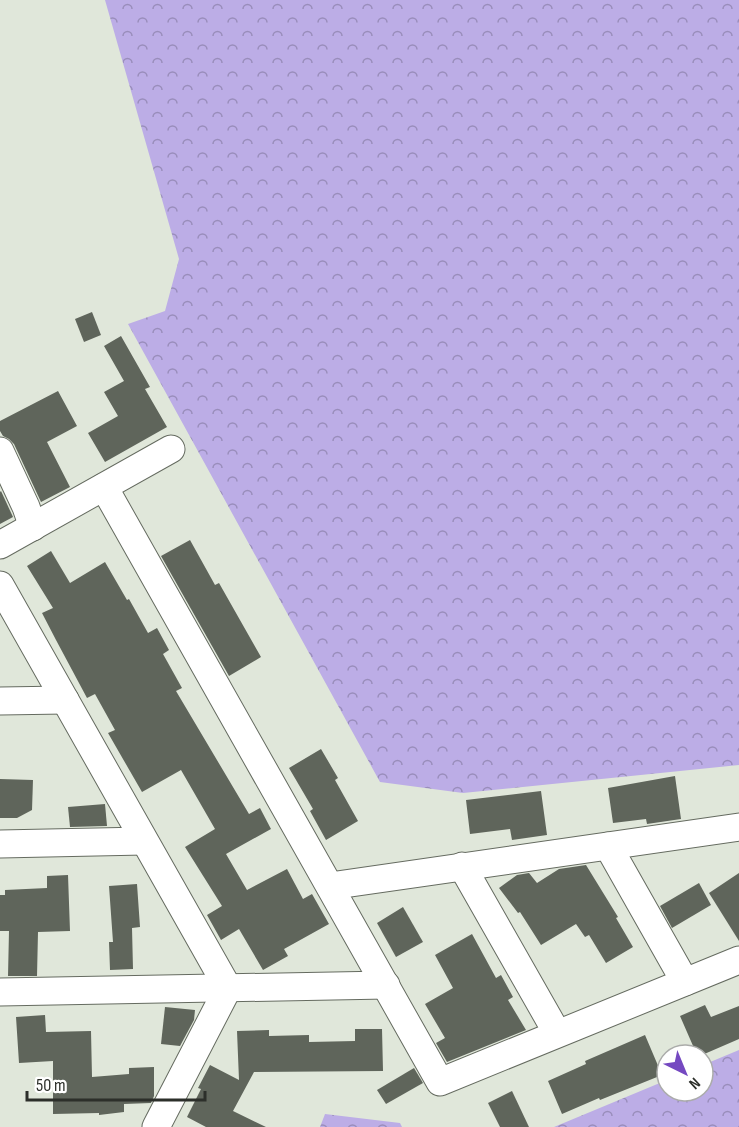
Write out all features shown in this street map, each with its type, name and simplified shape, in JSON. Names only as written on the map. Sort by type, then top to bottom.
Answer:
[{"type":"street","points":[[0,545],[171,449]]},
{"type":"street","points":[[0,451],[33,527]]},
{"type":"street","points":[[104,487],[440,1082],[739,960]]},
{"type":"street","points":[[0,585],[228,988]]},
{"type":"street","points":[[0,701],[65,700]]},
{"type":"street","points":[[330,886],[739,828]]},
{"type":"street","points":[[0,844],[144,842]]},
{"type":"street","points":[[609,846],[685,982]]},
{"type":"street","points":[[462,866],[557,1033]]},
{"type":"street","points":[[0,992],[386,985]]},
{"type":"street","points":[[156,1127],[228,988]]},
{"type":"green space","points":[[105,0],[739,0],[739,765],[463,793],[380,782],[128,324],[165,311],[179,259]]},
{"type":"green space","points":[[739,1050],[739,1127],[554,1127],[655,1085],[655,1103],[715,1103],[715,1060]]},
{"type":"green space","points":[[325,1114],[400,1123],[402,1127],[320,1127]]},
{"type":"building","points":[[92,312],[101,335],[84,342],[75,319]]},
{"type":"building","points":[[121,336],[150,387],[145,389],[167,427],[105,462],[88,433],[118,416],[104,392],[124,381],[104,346]]},
{"type":"building","points":[[58,391],[77,426],[47,442],[70,487],[41,502],[14,444],[0,431],[0,421]]},
{"type":"building","points":[[0,492],[13,517],[0,524]]},
{"type":"building","points":[[190,540],[215,585],[219,583],[261,657],[229,676],[161,556]]},
{"type":"building","points":[[51,551],[70,583],[105,562],[148,633],[157,628],[169,650],[163,654],[182,688],[176,691],[249,814],[260,808],[271,829],[226,854],[247,890],[287,869],[303,899],[312,894],[329,924],[284,949],[288,956],[263,970],[239,929],[221,940],[207,915],[222,906],[185,847],[215,829],[181,770],[142,792],[108,733],[115,730],[95,694],[87,698],[42,613],[53,608],[27,566]]},
{"type":"building","points":[[321,749],[338,778],[335,780],[358,821],[326,840],[310,811],[313,809],[289,768]]},
{"type":"building","points":[[675,776],[681,819],[647,824],[646,819],[613,823],[608,788]]},
{"type":"building","points":[[0,779],[33,780],[32,810],[17,818],[0,818]]},
{"type":"building","points":[[541,791],[547,835],[512,840],[510,829],[470,834],[466,800]]},
{"type":"building","points":[[105,804],[107,826],[70,827],[68,807]]},
{"type":"building","points":[[586,865],[618,917],[616,918],[633,947],[606,963],[589,935],[585,937],[576,924],[541,945],[520,912],[518,913],[499,888],[517,875],[529,873],[537,883],[559,869]]},
{"type":"building","points":[[739,873],[739,941],[709,893]]},
{"type":"building","points":[[68,875],[70,931],[38,932],[37,976],[8,976],[9,931],[0,931],[0,895],[5,895],[5,890],[47,888],[47,876]]},
{"type":"building","points":[[699,883],[711,905],[672,928],[660,906]]},
{"type":"building","points":[[137,884],[140,927],[132,928],[133,969],[110,970],[109,942],[113,942],[109,886]]},
{"type":"building","points":[[403,907],[423,942],[396,957],[377,923]]},
{"type":"building","points":[[472,934],[496,978],[501,975],[513,997],[508,1000],[526,1030],[447,1062],[436,1043],[445,1038],[425,1004],[453,988],[435,955]]},
{"type":"building","points":[[705,1005],[711,1017],[739,1006],[739,1039],[715,1049],[715,1043],[692,1043],[680,1016]]},
{"type":"building","points":[[165,1007],[195,1010],[194,1020],[180,1046],[161,1044]]},
{"type":"building","points":[[45,1015],[46,1032],[91,1031],[92,1077],[129,1074],[129,1068],[154,1067],[154,1096],[151,1103],[124,1104],[124,1112],[99,1115],[99,1113],[53,1114],[53,1061],[19,1063],[16,1017]]},
{"type":"building","points":[[355,1029],[382,1029],[383,1071],[254,1072],[233,1111],[266,1127],[206,1127],[187,1117],[210,1065],[239,1080],[237,1031],[269,1030],[269,1036],[309,1035],[309,1042],[355,1041]]},
{"type":"building","points":[[645,1035],[655,1059],[655,1078],[562,1114],[548,1081],[586,1064],[585,1061]]},
{"type":"building","points":[[414,1068],[423,1083],[386,1104],[377,1090]]},
{"type":"building","points":[[512,1091],[529,1127],[500,1127],[488,1103]]}]
